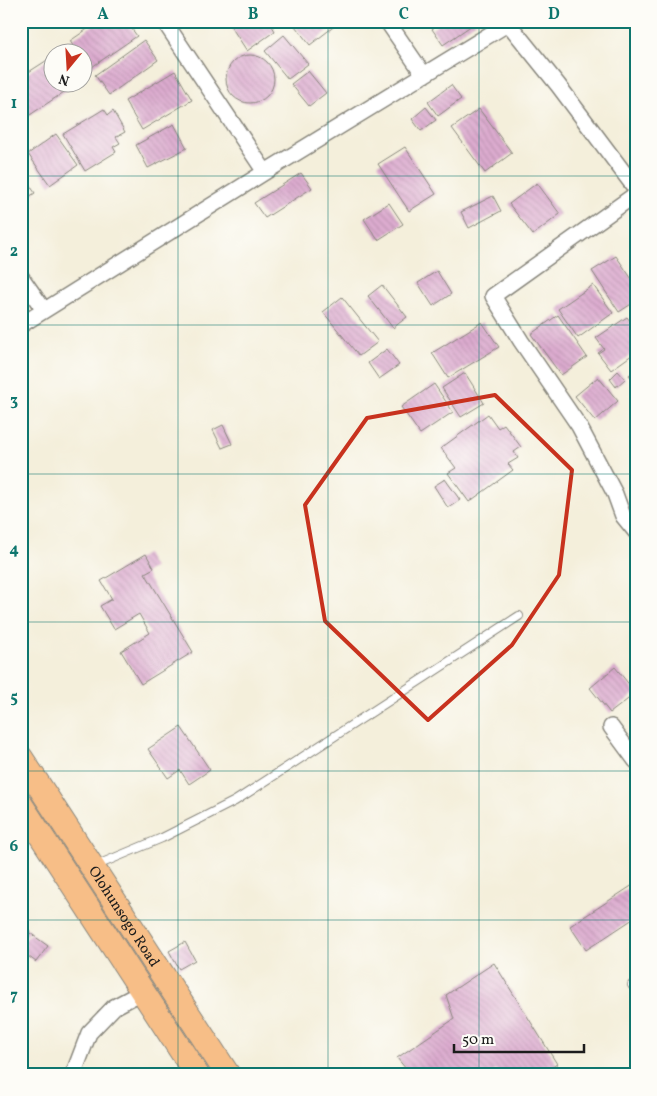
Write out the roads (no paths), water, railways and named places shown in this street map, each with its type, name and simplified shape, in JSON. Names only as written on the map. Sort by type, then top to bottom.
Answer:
[{"type":"main road","name":"Olohunsogo Road","points":[[21,758],[228,1075]]},
{"type":"main road","name":"Olohunsogo Road","points":[[21,805],[197,1075]]},
{"type":"street","points":[[164,21],[265,172]]},
{"type":"street","points":[[386,21],[424,75]]},
{"type":"street","points":[[21,325],[265,172],[510,22],[636,189]]},
{"type":"street","points":[[636,194],[493,296],[579,426],[615,494],[623,516],[636,532]]},
{"type":"street","points":[[21,277],[44,310]]},
{"type":"street","points":[[611,727],[636,761]]},
{"type":"street","points":[[73,1075],[89,1033],[114,1007],[142,992]]},
{"type":"lane","points":[[92,867],[162,838],[235,801],[519,616]]}]
